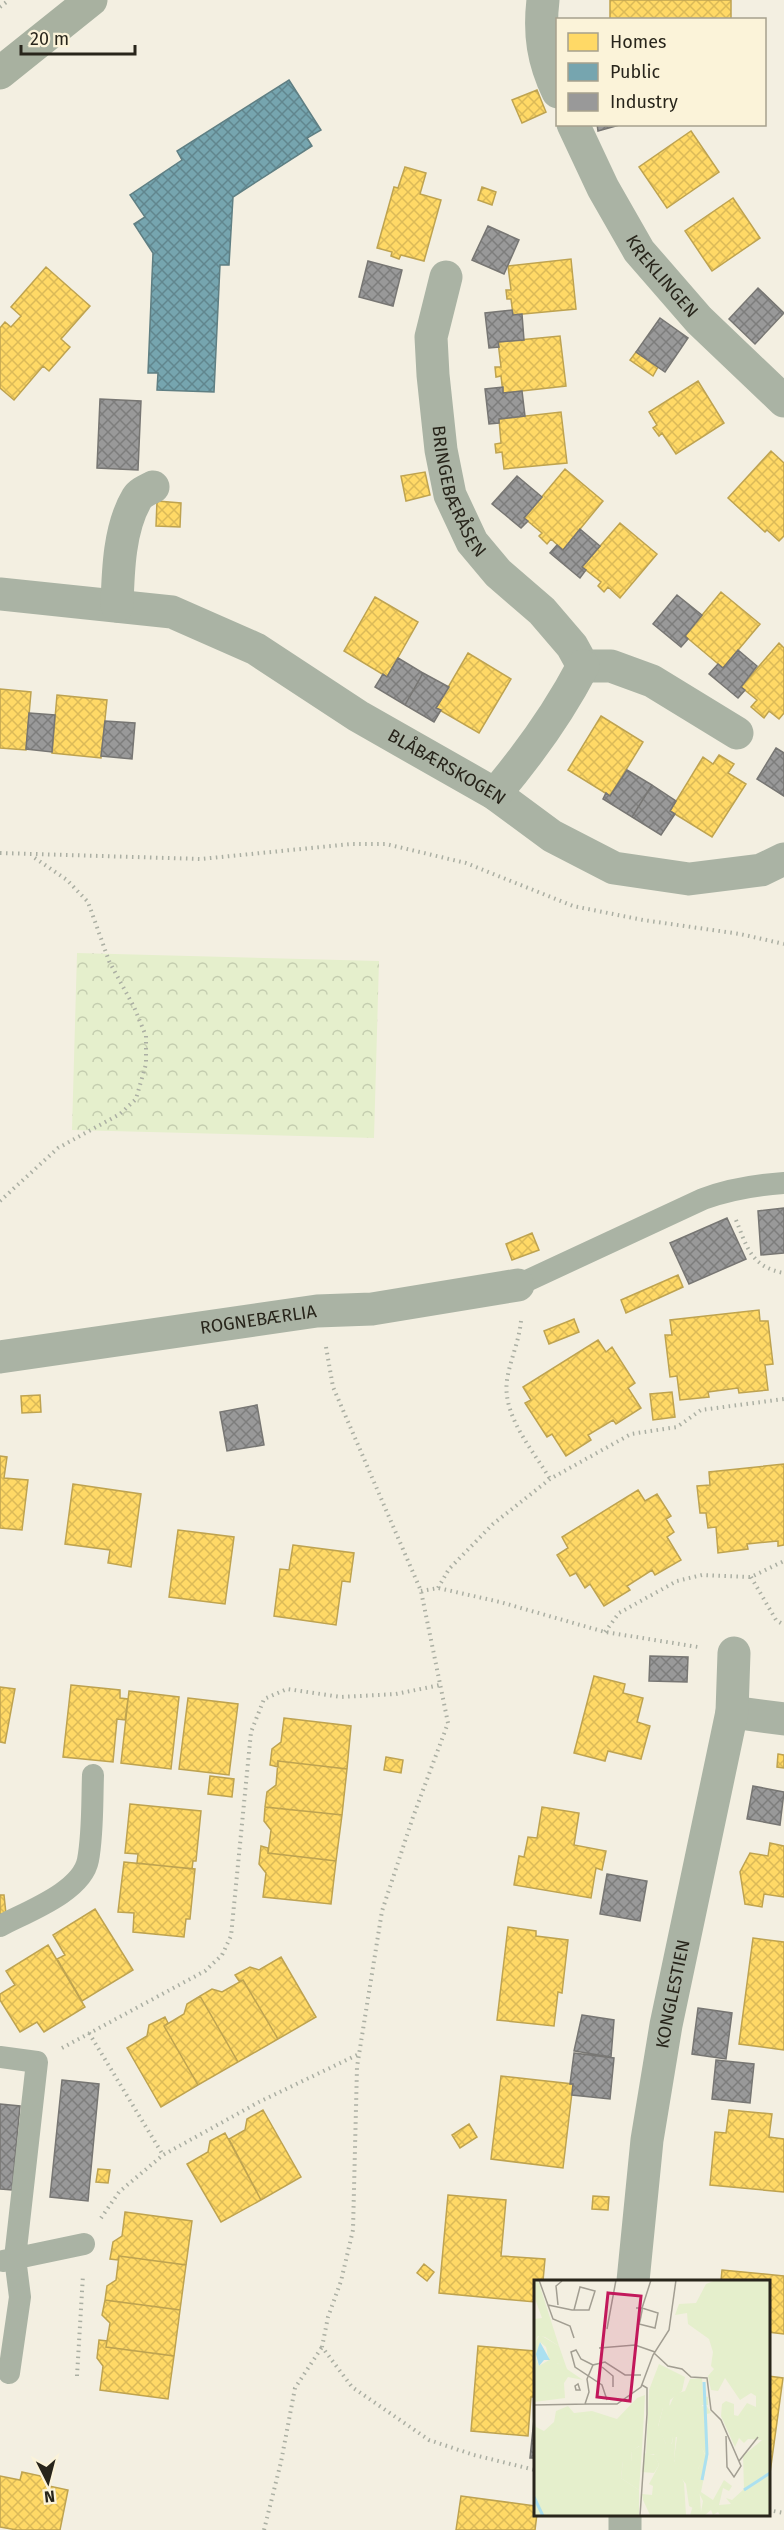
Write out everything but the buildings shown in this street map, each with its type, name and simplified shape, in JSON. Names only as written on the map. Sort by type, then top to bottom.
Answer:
[{"type":"main road","points":[[0,73],[91,0]]},
{"type":"street","points":[[543,0],[540,30],[549,75],[556,88]]},
{"type":"street","name":"KREKLINGEN","points":[[574,126],[603,188],[639,251],[699,320],[784,401]]},
{"type":"street","name":"BRINGEBÆRÅSEN","points":[[446,277],[431,337],[432,375],[441,450],[450,495],[472,542],[498,573],[543,611],[572,646],[583,666]]},
{"type":"street","points":[[117,606],[121,555],[128,518],[138,496],[153,487]]},
{"type":"street","name":"BLÅBÆRSKOGEN","points":[[0,594],[172,612],[256,649],[358,717],[495,794],[552,836],[614,868],[689,879],[761,870],[784,859]]},
{"type":"street","points":[[495,794],[522,762],[565,700],[583,666],[611,666],[652,681],[737,733]]},
{"type":"street","name":"ROGNEBÆRLIA","points":[[0,1357],[317,1311],[372,1309],[518,1285]]},
{"type":"street","name":"KONGLESTIEN","points":[[633,2280],[647,2140],[666,2025],[732,1712],[734,1653]]},
{"type":"street","points":[[732,1712],[784,1719]]},
{"type":"lane","points":[[518,1285],[724,1191],[754,1185],[784,1184]]},
{"type":"lane","points":[[0,1926],[59,1896],[76,1881],[88,1862],[93,1775]]},
{"type":"lane","points":[[0,2057],[37,2062],[8,2260],[20,2297],[9,2373]]},
{"type":"lane","points":[[8,2260],[84,2244]]},
{"type":"path","points":[[0,7],[9,0]]},
{"type":"path","points":[[0,853],[201,859],[380,843],[466,863],[573,906],[644,920],[740,934],[784,944]]},
{"type":"path","points":[[0,1201],[58,1148],[120,1114],[128,1107],[136,1099],[146,1064],[146,1036],[134,1007],[109,961],[88,902],[67,880],[30,855]]},
{"type":"path","points":[[724,1191],[750,1255],[763,1266],[784,1273]]},
{"type":"path","points":[[518,1285],[520,1335],[507,1380],[507,1397],[511,1414],[550,1479]]},
{"type":"path","points":[[264,2530],[281,2462],[295,2388],[322,2347],[328,2317],[341,2281],[353,2230],[359,2054],[382,1911],[413,1816],[448,1723],[421,1591],[333,1387],[317,1311]]},
{"type":"path","points":[[438,1588],[450,1569],[493,1524],[550,1479],[631,1434],[676,1427],[701,1410],[784,1399]]},
{"type":"path","points":[[605,1632],[619,1613],[677,1581],[702,1575],[751,1577],[784,1561]]},
{"type":"path","points":[[751,1577],[776,1620],[784,1625]]},
{"type":"path","points":[[421,1591],[438,1588],[500,1602],[605,1632],[734,1653]]},
{"type":"path","points":[[37,2062],[205,1971],[222,1955],[231,1936],[251,1732],[264,1699],[287,1689],[341,1697],[396,1694],[440,1685]]},
{"type":"path","points":[[89,2033],[163,2155]]},
{"type":"path","points":[[77,2376],[84,2244],[119,2192],[163,2155],[259,2102],[359,2054]]},
{"type":"path","points":[[322,2347],[352,2387],[429,2440],[474,2455],[534,2470]]},
{"type":"path","points":[[769,2510],[784,2513]]},
{"type":"green space","points":[[77,953],[379,961],[374,1138],[72,1130]]}]
